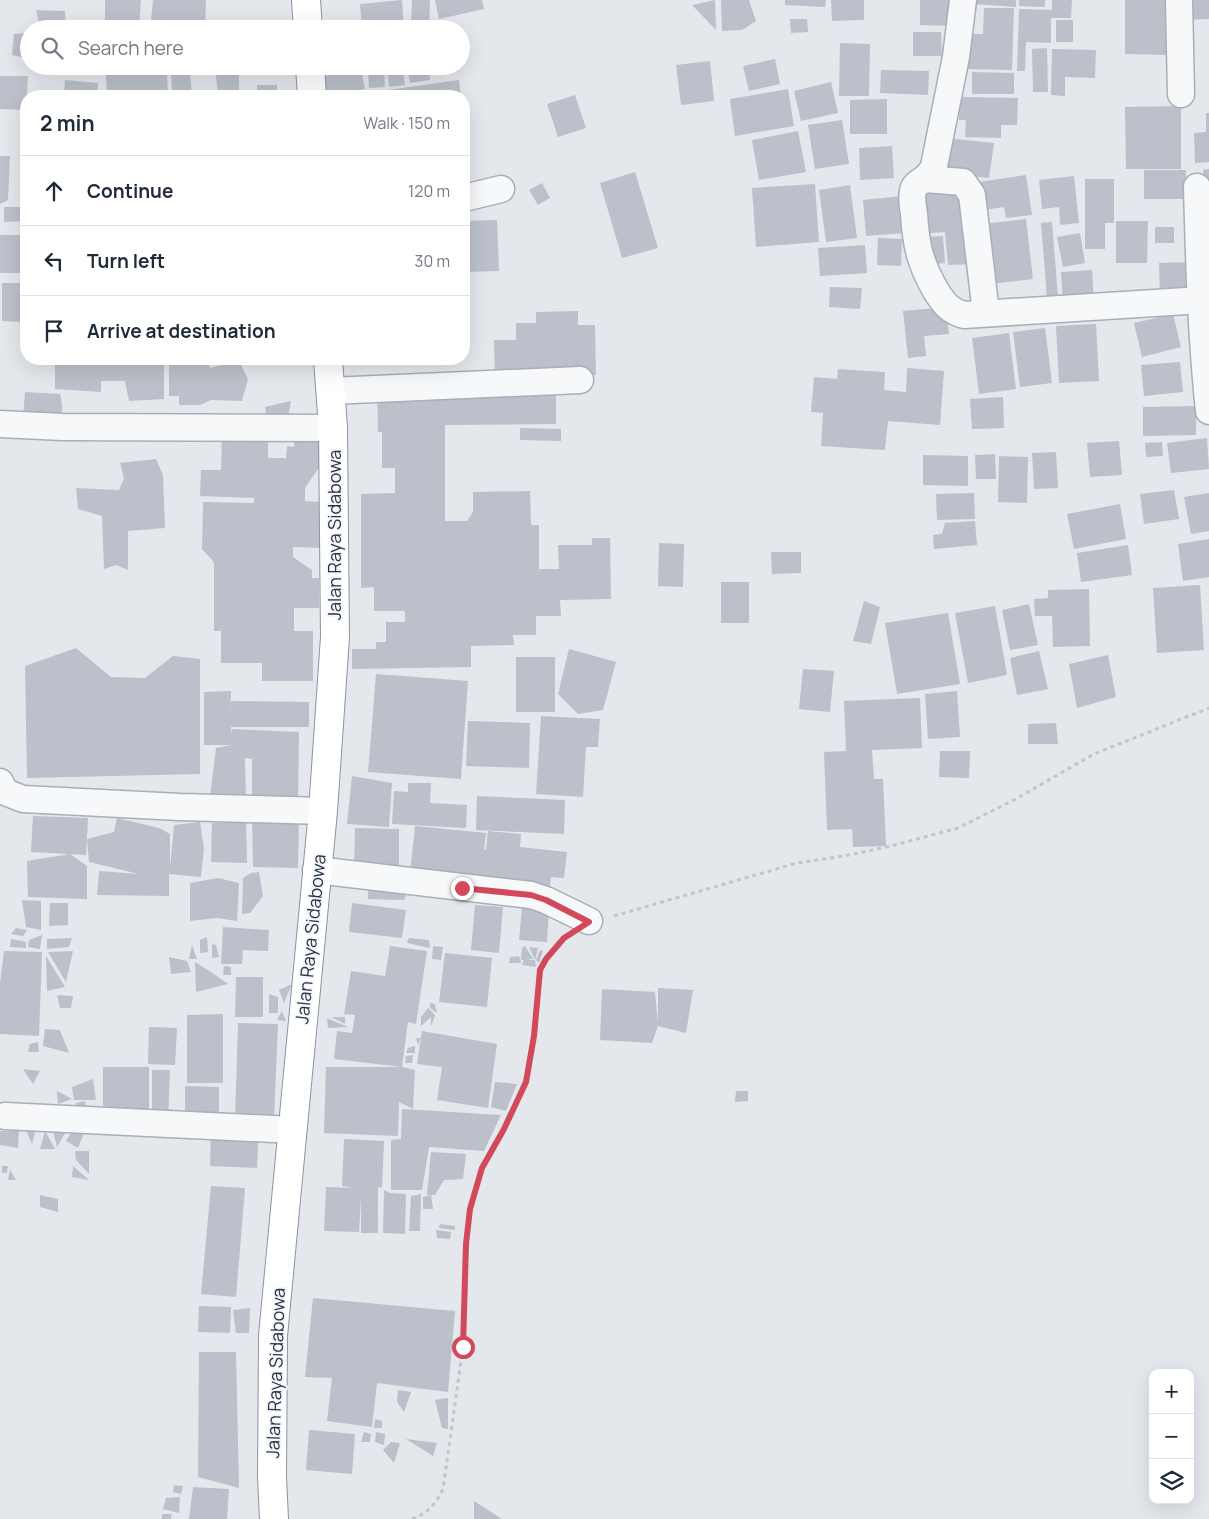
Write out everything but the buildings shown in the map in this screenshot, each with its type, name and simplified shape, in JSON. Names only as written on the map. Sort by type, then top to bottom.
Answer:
[{"type":"highway","points":[[306,0],[307,20]]},
{"type":"highway","points":[[311,75],[312,90]]},
{"type":"highway","name":"Jalan Raya Sidabowa","points":[[274,1519],[271,1358],[322,811],[335,637],[333,428],[328,365]]},
{"type":"street","points":[[963,0],[956,57],[934,166],[931,174],[916,184],[912,194],[915,237],[922,266],[943,303],[949,309],[964,315],[1202,300]]},
{"type":"street","points":[[1179,0],[1181,94]]},
{"type":"street","points":[[925,179],[963,182],[972,195],[986,313]]},
{"type":"street","points":[[1197,187],[1204,272],[1202,300],[1205,376],[1209,411]]},
{"type":"street","points":[[470,197],[501,189]]},
{"type":"street","points":[[330,391],[580,380]]},
{"type":"street","points":[[0,424],[62,427],[333,428]]},
{"type":"street","points":[[0,782],[5,792],[23,799],[180,807],[322,811]]},
{"type":"street","points":[[316,870],[531,895],[546,900],[589,922]]},
{"type":"street","points":[[6,1116],[293,1130]]},
{"type":"path","points":[[412,1519],[423,1515],[431,1508],[443,1489],[463,1347],[466,1244],[470,1209],[482,1168],[504,1129],[526,1082],[534,1036],[540,970],[546,959],[564,938],[589,922],[797,863],[891,846],[958,828],[1014,800],[1094,754],[1209,708]]},
{"type":"route","points":[[462,888],[531,895],[546,900],[589,922],[564,938],[546,959],[540,970],[534,1036],[526,1082],[504,1129],[482,1168],[470,1209],[466,1244],[463,1347]]}]
